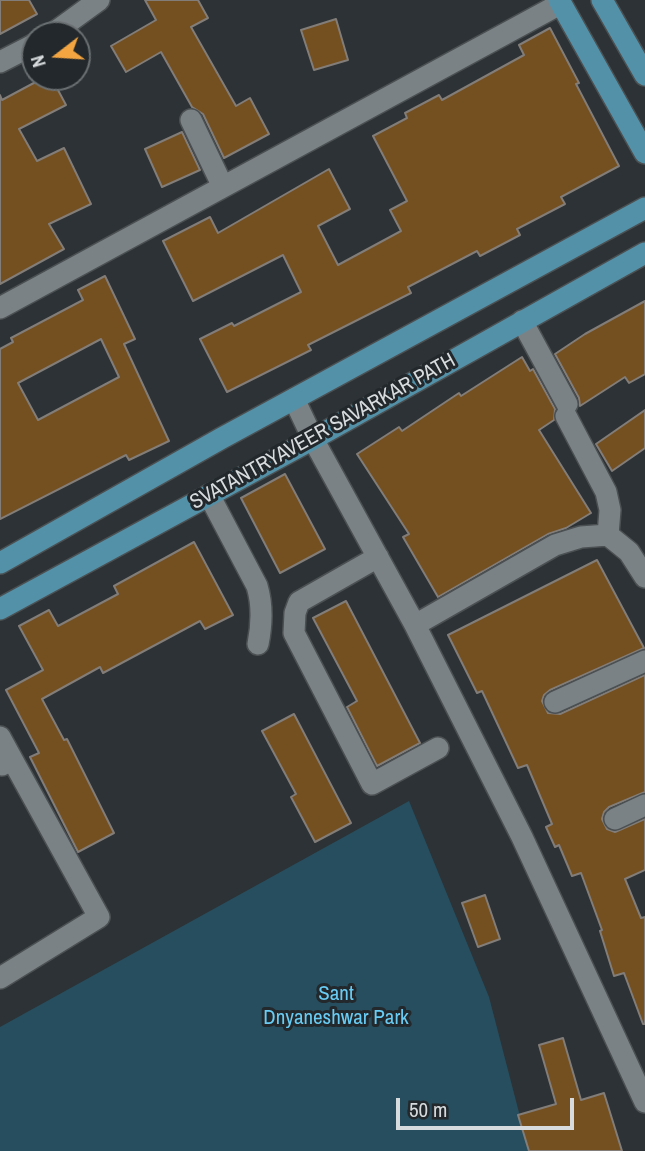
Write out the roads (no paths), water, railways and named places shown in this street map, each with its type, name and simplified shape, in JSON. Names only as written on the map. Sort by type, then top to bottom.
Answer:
[{"type":"main road","points":[[602,0],[645,75]]},
{"type":"main road","points":[[560,2],[645,153]]},
{"type":"main road","name":"SVATANTRYAVEER SAVARKAR PATH","points":[[0,563],[645,208]]},
{"type":"main road","name":"SVATANTRYAVEER SAVARKAR PATH","points":[[0,609],[313,439],[645,253]]},
{"type":"street","points":[[70,21],[99,0]]},
{"type":"street","points":[[0,308],[560,2]]},
{"type":"street","points":[[0,62],[21,51]]},
{"type":"street","points":[[191,120],[223,187]]},
{"type":"street","points":[[522,321],[606,492],[610,510],[608,535]]},
{"type":"street","points":[[294,399],[313,439],[415,625],[522,837],[645,1102]]},
{"type":"street","points":[[209,495],[257,586],[261,601],[258,644]]},
{"type":"street","points":[[415,625],[555,545],[580,537],[608,535],[629,552],[645,577]]},
{"type":"street","points":[[378,557],[299,603],[295,613],[295,633],[372,784],[438,748]]},
{"type":"street","points":[[555,702],[645,661]]},
{"type":"street","points":[[0,737],[6,762],[99,917],[0,978]]},
{"type":"street","points":[[615,819],[645,805]]},
{"type":"park label","name":"Sant Dnyaneshwar Park","points":[[336,1006]]}]
